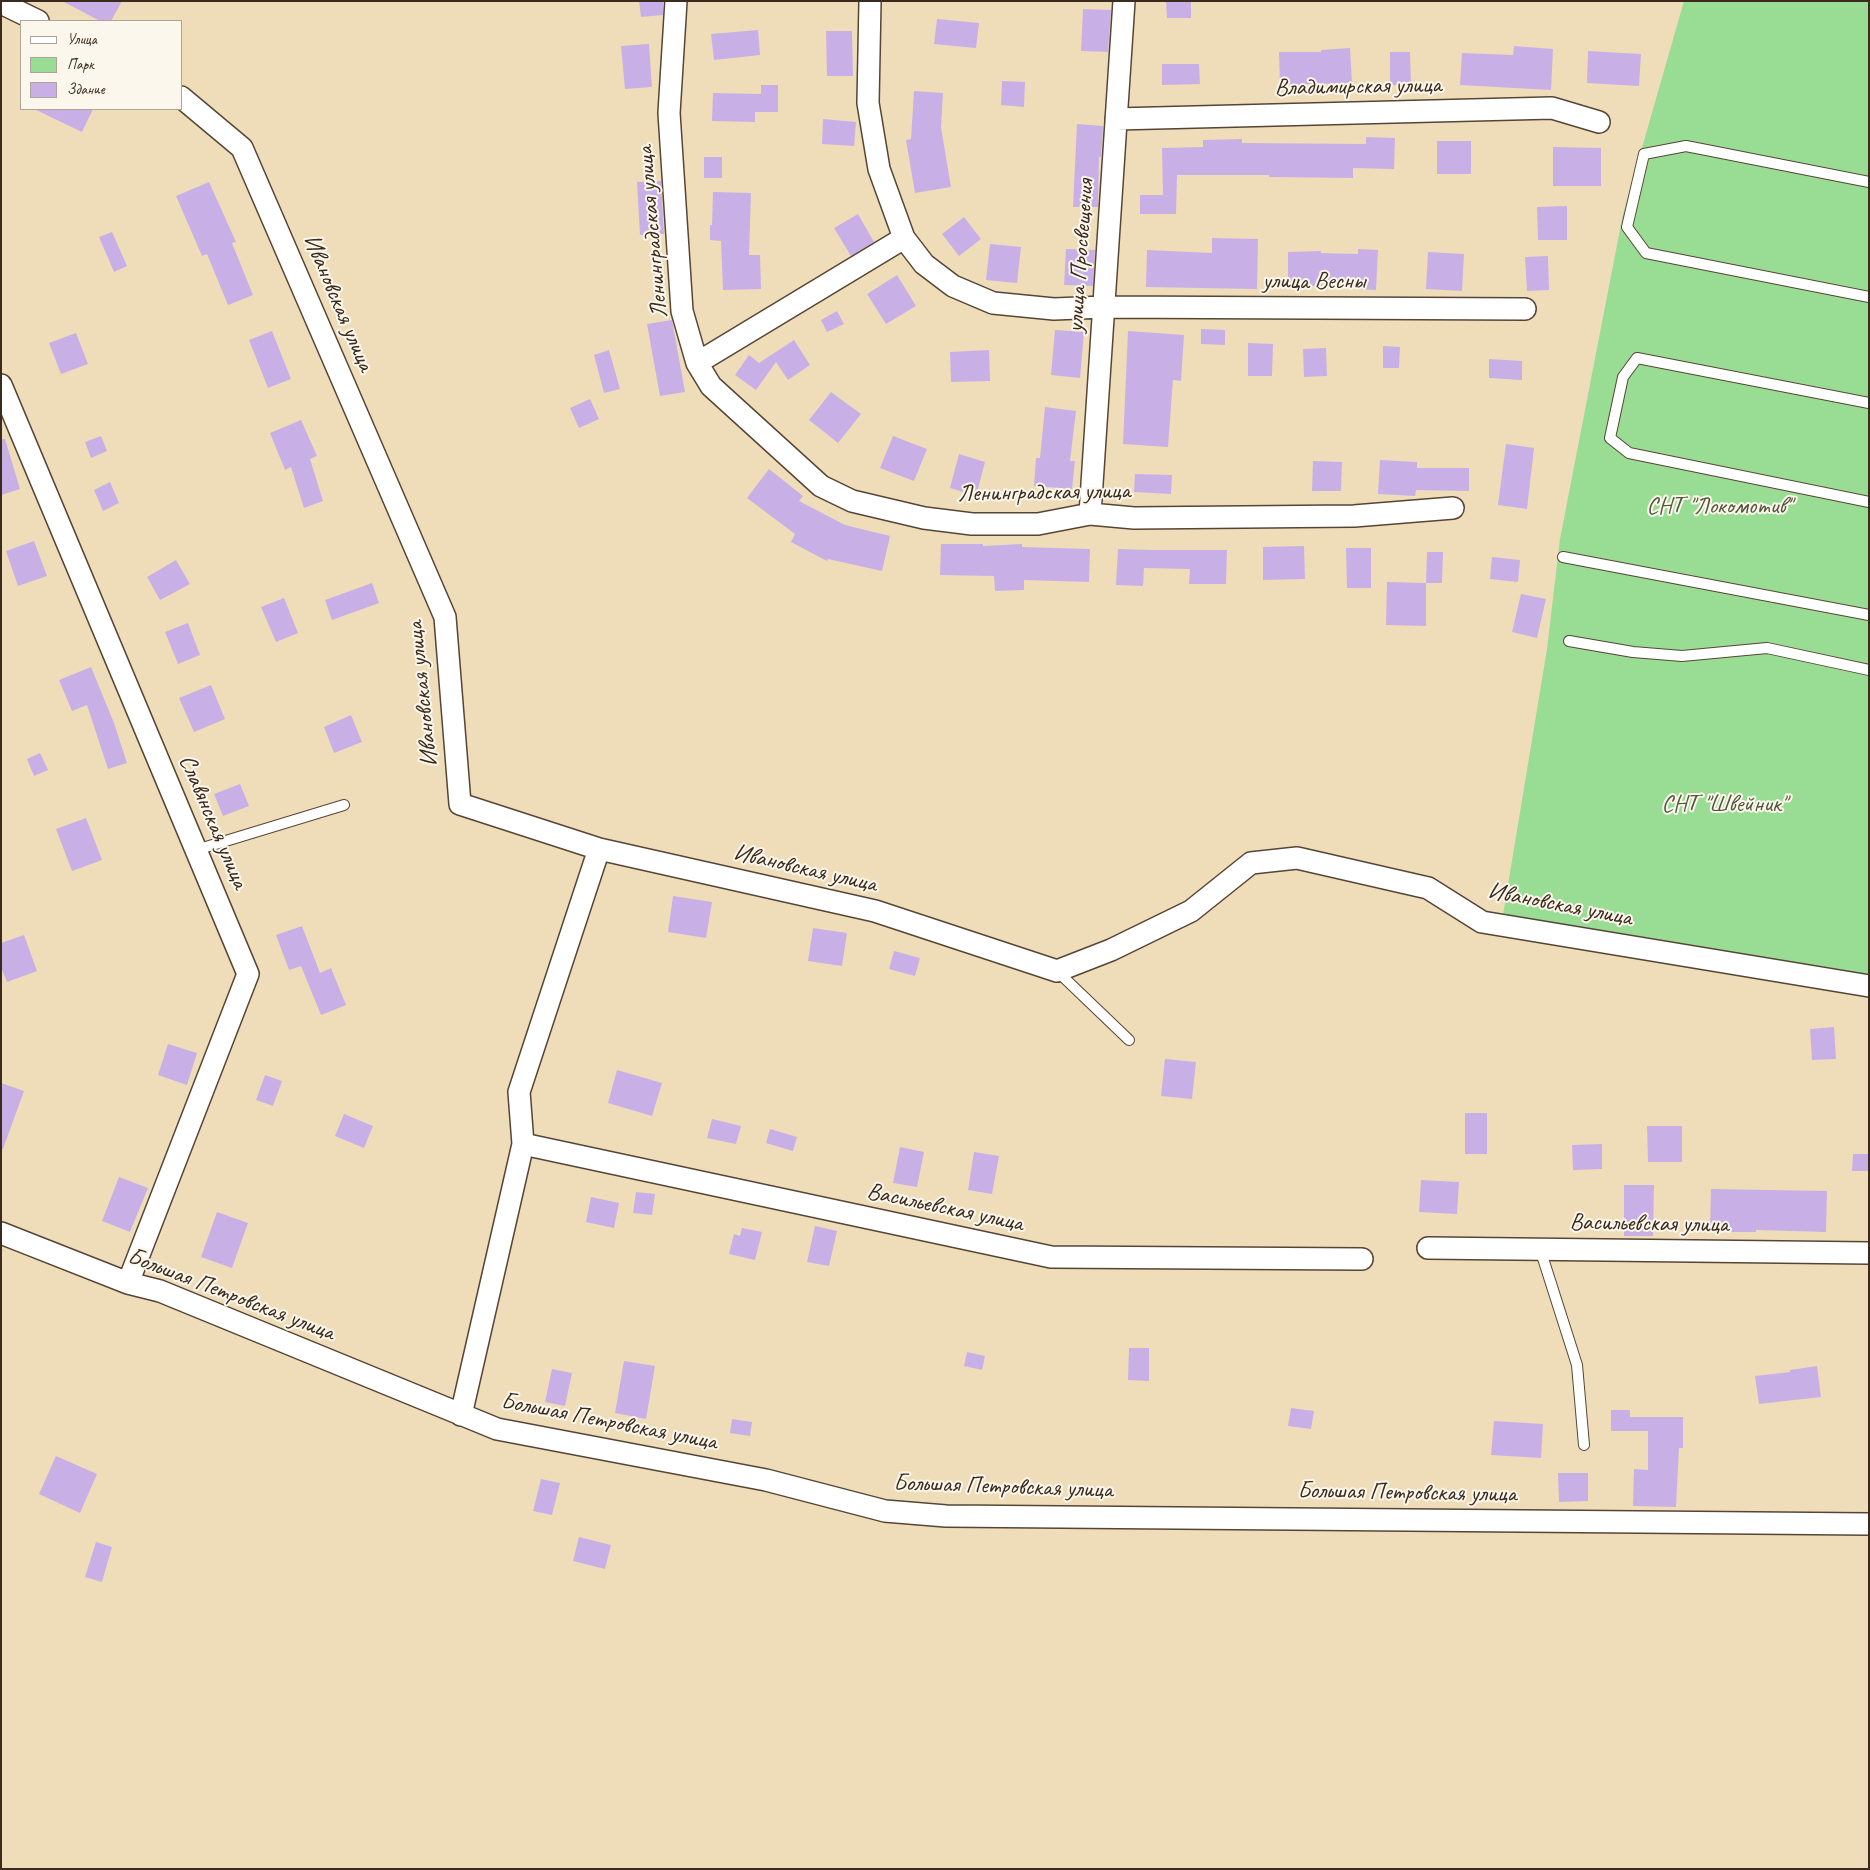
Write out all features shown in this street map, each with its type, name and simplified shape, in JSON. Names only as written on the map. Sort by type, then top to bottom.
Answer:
[{"type":"street","name":"Ленинградская улица","points":[[676,1],[669,113],[682,311],[697,363],[711,386],[821,486],[852,501],[924,518],[972,524],[1038,524],[1090,514],[1134,518],[1354,516],[1453,508]]},
{"type":"street","name":"улица Весны","points":[[870,1],[868,103],[879,170],[904,238],[924,264],[953,286],[993,303],[1054,309],[1104,307],[1525,309]]},
{"type":"street","name":"улица Просвещения","points":[[1090,514],[1124,1]]},
{"type":"street","points":[[1,3],[36,20]]},
{"type":"street","name":"Ивановская улица","points":[[182,98],[242,148],[446,617],[460,804],[598,849],[875,911],[1057,971],[1110,950],[1191,910],[1251,863],[1297,858],[1428,888],[1482,922],[1869,986]]},
{"type":"street","name":"Владимирская улица","points":[[1116,119],[1552,108],[1598,122]]},
{"type":"street","points":[[697,363],[904,238]]},
{"type":"street","name":"Славянская улица","points":[[1,385],[248,974],[128,1283]]},
{"type":"street","points":[[461,1415],[523,1144],[519,1092],[598,849]]},
{"type":"street","name":"Васильевская улица","points":[[523,1144],[1051,1257],[1362,1259]]},
{"type":"street","name":"Большая Петровская улица","points":[[1,1233],[128,1283],[160,1292],[497,1429],[766,1480],[885,1511],[946,1516],[1869,1524]]},
{"type":"street","name":"Васильевская улица","points":[[1428,1248],[1869,1253]]},
{"type":"lane","points":[[1869,182],[1686,146],[1644,154],[1627,227],[1646,253],[1869,297]]},
{"type":"lane","points":[[1869,403],[1637,358],[1623,377],[1610,438],[1629,453],[1869,502]]},
{"type":"lane","points":[[1563,557],[1869,615]]},
{"type":"lane","points":[[1569,641],[1632,652],[1682,656],[1766,648],[1869,670]]},
{"type":"lane","points":[[196,850],[344,805]]},
{"type":"lane","points":[[1057,971],[1129,1040]]},
{"type":"lane","points":[[1540,1249],[1577,1364],[1584,1445]]},
{"type":"green space","name":"СНТ \"Локомотив\"","points":[[1684,1],[1869,1],[1869,977],[1503,915],[1547,649],[1560,539],[1623,214]]},
{"type":"building","points":[[62,1],[122,1],[112,20],[98,20]]},
{"type":"building","points":[[639,1],[663,1],[663,15],[641,17]]},
{"type":"building","points":[[1166,1],[1191,1],[1191,18],[1167,18]]},
{"type":"building","points":[[1083,9],[1111,10],[1108,52],[1081,51]]},
{"type":"building","points":[[937,19],[979,23],[976,48],[934,44]]},
{"type":"building","points":[[758,30],[760,55],[714,60],[711,34]]},
{"type":"building","points":[[826,31],[852,31],[853,76],[827,76]]},
{"type":"building","points":[[649,44],[652,87],[625,89],[621,46]]},
{"type":"building","points":[[1514,46],[1553,49],[1551,90],[1460,85],[1462,53],[1513,55]]},
{"type":"building","points":[[1350,48],[1352,83],[1280,85],[1279,52],[1321,52],[1321,50]]},
{"type":"building","points":[[1588,51],[1641,54],[1639,86],[1587,83]]},
{"type":"building","points":[[1390,52],[1410,52],[1411,85],[1390,85]]},
{"type":"building","points":[[1162,64],[1199,64],[1200,84],[1162,85]]},
{"type":"building","points":[[1002,81],[1025,82],[1024,107],[1001,105]]},
{"type":"building","points":[[761,85],[778,85],[778,112],[755,112],[755,122],[712,121],[713,93],[761,94]]},
{"type":"building","points":[[914,91],[943,93],[941,127],[951,187],[915,193],[906,140],[911,139]]},
{"type":"building","points":[[36,110],[93,110],[82,132]]},
{"type":"building","points":[[823,119],[856,122],[854,146],[822,144]]},
{"type":"building","points":[[1077,124],[1103,126],[1101,157],[1099,157],[1098,207],[1073,207]]},
{"type":"building","points":[[1366,137],[1395,138],[1394,169],[1353,168],[1353,178],[1269,177],[1269,175],[1177,175],[1176,214],[1140,214],[1140,195],[1163,195],[1162,148],[1203,147],[1203,140],[1242,139],[1242,143],[1366,144]]},
{"type":"building","points":[[1437,141],[1471,141],[1471,174],[1437,174]]},
{"type":"building","points":[[1553,147],[1601,148],[1601,186],[1553,186]]},
{"type":"building","points":[[704,157],[722,157],[722,178],[704,178]]},
{"type":"building","points":[[661,181],[664,234],[640,235],[637,182]]},
{"type":"building","points":[[209,182],[236,242],[232,243],[253,295],[228,305],[207,254],[202,256],[176,196]]},
{"type":"building","points":[[713,192],[751,193],[749,255],[760,255],[761,289],[723,290],[721,241],[710,240]]},
{"type":"building","points":[[1567,206],[1567,240],[1538,240],[1537,207]]},
{"type":"building","points":[[858,214],[874,242],[851,256],[834,228]]},
{"type":"building","points":[[964,217],[981,239],[959,256],[942,234]]},
{"type":"building","points":[[112,232],[127,266],[114,272],[99,237]]},
{"type":"building","points":[[1212,238],[1258,239],[1257,289],[1146,287],[1147,250],[1212,253]]},
{"type":"building","points":[[990,244],[1021,247],[1017,283],[986,280]]},
{"type":"building","points":[[1066,249],[1095,250],[1093,286],[1064,285]]},
{"type":"building","points":[[1358,249],[1378,250],[1376,290],[1356,289],[1357,282],[1322,281],[1322,286],[1288,286],[1288,252],[1321,251],[1321,253],[1358,254]]},
{"type":"building","points":[[1428,252],[1464,254],[1462,291],[1426,289]]},
{"type":"building","points":[[1548,256],[1549,290],[1527,291],[1525,257]]},
{"type":"building","points":[[897,275],[916,306],[886,324],[867,294]]},
{"type":"building","points":[[837,311],[844,324],[827,332],[821,320]]},
{"type":"building","points":[[672,320],[685,392],[660,396],[647,324]]},
{"type":"building","points":[[1201,329],[1225,330],[1225,345],[1201,344]]},
{"type":"building","points":[[1055,330],[1084,332],[1080,378],[1051,375]]},
{"type":"building","points":[[272,331],[291,379],[268,388],[249,340]]},
{"type":"building","points":[[1128,331],[1184,335],[1181,381],[1173,380],[1168,447],[1123,444]]},
{"type":"building","points":[[76,333],[88,364],[61,374],[49,343]]},
{"type":"building","points":[[794,340],[810,365],[788,380],[776,362],[756,390],[735,375],[749,355],[759,363]]},
{"type":"building","points":[[1248,343],[1273,344],[1272,376],[1248,376]]},
{"type":"building","points":[[1383,346],[1400,347],[1399,368],[1383,368]]},
{"type":"building","points":[[1326,348],[1327,376],[1304,377],[1303,349]]},
{"type":"building","points":[[609,350],[620,389],[604,393],[594,355]]},
{"type":"building","points":[[989,350],[990,381],[951,382],[950,352]]},
{"type":"building","points":[[1489,359],[1522,361],[1522,380],[1489,378]]},
{"type":"building","points":[[831,392],[861,414],[838,443],[809,420]]},
{"type":"building","points":[[590,399],[599,419],[579,428],[570,408]]},
{"type":"building","points":[[1045,407],[1076,411],[1070,461],[1075,461],[1072,489],[1034,486],[1036,458],[1040,458]]},
{"type":"building","points":[[301,420],[317,456],[310,459],[323,501],[304,508],[291,467],[285,470],[270,433]]},
{"type":"building","points":[[101,436],[107,451],[91,458],[85,442]]},
{"type":"building","points":[[893,436],[927,449],[914,481],[880,468]]},
{"type":"building","points":[[1,439],[5,439],[20,489],[1,495]]},
{"type":"building","points":[[1506,444],[1534,448],[1527,509],[1498,505]]},
{"type":"building","points":[[959,454],[985,462],[976,496],[950,488]]},
{"type":"building","points":[[1380,460],[1417,462],[1417,468],[1469,468],[1469,491],[1416,490],[1415,496],[1378,494]]},
{"type":"building","points":[[1313,461],[1342,462],[1341,491],[1312,491]]},
{"type":"building","points":[[769,469],[803,496],[799,501],[845,525],[890,536],[882,571],[828,559],[827,561],[791,542],[795,534],[747,498]]},
{"type":"building","points":[[1135,474],[1172,475],[1171,494],[1134,492]]},
{"type":"building","points":[[110,482],[119,503],[103,511],[94,490]]},
{"type":"building","points":[[34,541],[47,576],[18,586],[6,551]]},
{"type":"building","points":[[941,544],[983,544],[983,546],[1022,544],[1022,547],[1090,549],[1089,582],[1024,580],[1024,590],[995,591],[994,576],[940,575]]},
{"type":"building","points":[[1304,546],[1305,579],[1263,580],[1263,547]]},
{"type":"building","points":[[1346,548],[1371,548],[1371,588],[1347,588]]},
{"type":"building","points":[[1118,549],[1227,550],[1226,584],[1189,584],[1190,569],[1144,568],[1143,586],[1116,585]]},
{"type":"building","points":[[1427,552],[1443,552],[1442,583],[1426,583]]},
{"type":"building","points":[[1492,557],[1520,560],[1518,582],[1490,579]]},
{"type":"building","points":[[176,560],[190,584],[160,600],[147,577]]},
{"type":"building","points":[[1387,582],[1426,583],[1426,626],[1386,625]]},
{"type":"building","points":[[372,583],[379,603],[332,620],[325,600]]},
{"type":"building","points":[[1521,594],[1546,599],[1537,638],[1512,632]]},
{"type":"building","points":[[284,598],[298,633],[276,642],[261,607]]},
{"type":"building","points":[[188,623],[200,655],[178,664],[165,632]]},
{"type":"building","points":[[91,667],[114,723],[127,763],[108,769],[87,705],[72,711],[59,680]]},
{"type":"building","points":[[211,685],[225,719],[194,732],[179,698]]},
{"type":"building","points":[[351,715],[362,742],[334,753],[324,727]]},
{"type":"building","points":[[40,753],[48,770],[34,776],[27,759]]},
{"type":"building","points":[[240,784],[249,806],[223,816],[214,794]]},
{"type":"building","points":[[86,818],[102,860],[72,871],[56,829]]},
{"type":"building","points":[[673,896],[712,902],[706,938],[668,932]]},
{"type":"building","points":[[302,926],[320,973],[331,968],[346,1005],[321,1015],[301,966],[289,970],[276,935]]},
{"type":"building","points":[[813,928],[847,933],[842,966],[808,961]]},
{"type":"building","points":[[24,935],[37,971],[7,982],[1,967],[1,943]]},
{"type":"building","points":[[894,951],[920,958],[915,976],[889,969]]},
{"type":"building","points":[[1834,1027],[1836,1059],[1812,1060],[1810,1029]]},
{"type":"building","points":[[168,1044],[197,1053],[187,1085],[158,1075]]},
{"type":"building","points":[[1165,1059],[1196,1062],[1192,1099],[1161,1096]]},
{"type":"building","points":[[617,1070],[662,1083],[652,1116],[608,1103]]},
{"type":"building","points":[[265,1075],[282,1081],[273,1106],[256,1100]]},
{"type":"building","points":[[1,1083],[24,1091],[3,1149],[1,1148]]},
{"type":"building","points":[[1465,1113],[1487,1113],[1487,1154],[1465,1154]]},
{"type":"building","points":[[344,1114],[373,1126],[364,1148],[335,1136]]},
{"type":"building","points":[[712,1119],[741,1126],[736,1144],[707,1138]]},
{"type":"building","points":[[1647,1126],[1682,1126],[1682,1162],[1648,1162]]},
{"type":"building","points":[[770,1129],[797,1137],[793,1151],[766,1143]]},
{"type":"building","points":[[1602,1144],[1602,1169],[1573,1170],[1572,1145]]},
{"type":"building","points":[[900,1147],[924,1152],[917,1187],[893,1183]]},
{"type":"building","points":[[974,1152],[999,1156],[992,1194],[968,1190]]},
{"type":"building","points":[[1853,1154],[1869,1154],[1869,1171],[1852,1171]]},
{"type":"building","points":[[119,1177],[148,1188],[130,1232],[102,1221]]},
{"type":"building","points":[[1421,1180],[1459,1182],[1457,1214],[1419,1212]]},
{"type":"building","points":[[1624,1185],[1654,1185],[1653,1236],[1624,1236]]},
{"type":"building","points":[[1711,1189],[1827,1191],[1826,1232],[1756,1230],[1756,1232],[1710,1232]]},
{"type":"building","points":[[636,1192],[655,1194],[652,1215],[633,1213]]},
{"type":"building","points":[[591,1197],[619,1203],[614,1228],[586,1222]]},
{"type":"building","points":[[217,1212],[248,1223],[232,1268],[201,1257]]},
{"type":"building","points":[[815,1226],[837,1231],[829,1266],[807,1262]]},
{"type":"building","points":[[742,1228],[762,1232],[755,1260],[729,1254],[734,1234],[740,1236]]},
{"type":"building","points":[[1129,1348],[1149,1348],[1149,1381],[1128,1380]]},
{"type":"building","points":[[967,1352],[985,1356],[982,1370],[964,1366]]},
{"type":"building","points":[[624,1361],[655,1366],[646,1419],[615,1413]]},
{"type":"building","points":[[1817,1366],[1821,1397],[1759,1404],[1755,1376],[1790,1372],[1790,1370]]},
{"type":"building","points":[[552,1369],[572,1373],[565,1406],[545,1402]]},
{"type":"building","points":[[1291,1408],[1314,1411],[1311,1429],[1288,1426]]},
{"type":"building","points":[[1611,1410],[1630,1410],[1630,1417],[1683,1417],[1683,1448],[1679,1448],[1676,1507],[1633,1506],[1634,1469],[1648,1470],[1648,1431],[1611,1431]]},
{"type":"building","points":[[732,1419],[752,1422],[750,1436],[730,1433]]},
{"type":"building","points":[[1494,1421],[1543,1424],[1541,1458],[1491,1455]]},
{"type":"building","points":[[56,1456],[97,1474],[80,1513],[39,1494]]},
{"type":"building","points":[[1558,1473],[1588,1473],[1588,1501],[1559,1502]]},
{"type":"building","points":[[541,1479],[560,1483],[552,1515],[533,1511]]},
{"type":"building","points":[[579,1537],[611,1545],[605,1569],[573,1561]]},
{"type":"building","points":[[96,1542],[112,1547],[102,1582],[85,1577]]},
{"type":"park label","name":"СНТ \"Швейник\"","points":[[1724,805]]}]
